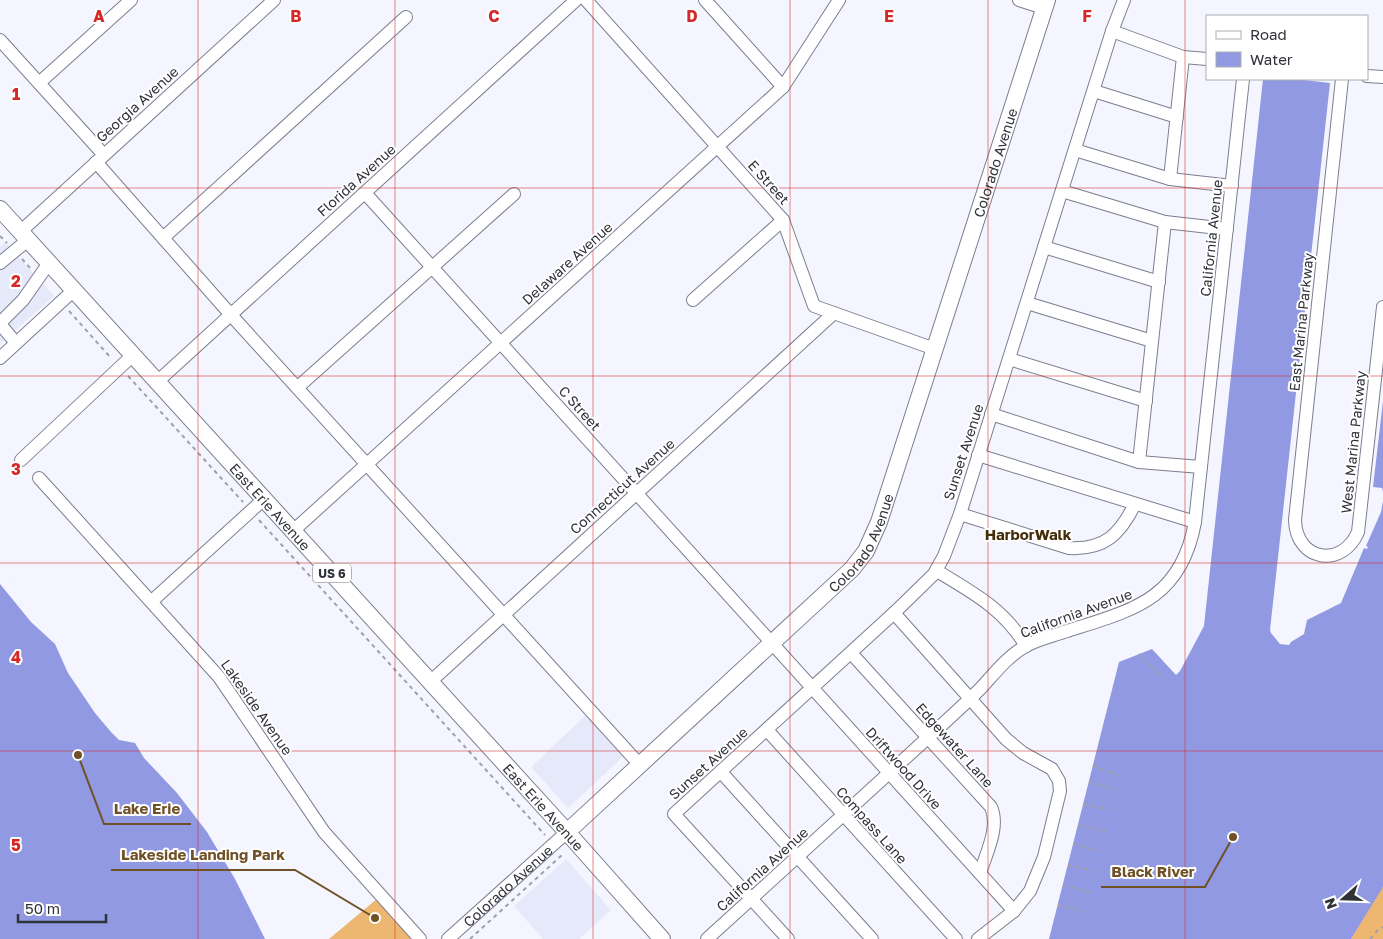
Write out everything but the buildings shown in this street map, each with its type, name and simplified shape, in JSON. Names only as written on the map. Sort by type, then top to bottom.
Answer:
[{"type":"main road","name":"Colorado Avenue","points":[[567,832],[852,569],[871,542],[880,522],[1046,4]]},
{"type":"main road","name":"East Erie Avenue","points":[[0,209],[567,832],[662,939]]},
{"type":"street","points":[[39,83],[130,0]]},
{"type":"street","name":"Georgia Avenue","points":[[0,264],[24,236],[100,159],[274,0]]},
{"type":"street","name":"Florida Avenue","points":[[157,382],[576,0]]},
{"type":"street","name":"E Street","points":[[586,0],[783,220],[814,306],[935,348]]},
{"type":"street","name":"Delaware Avenue","points":[[293,531],[783,87],[839,0]]},
{"type":"street","points":[[1019,0],[1046,4]]},
{"type":"street","name":"Sunset Avenue","points":[[751,899],[674,814],[928,582],[944,556],[960,514],[1112,31],[1124,0]]},
{"type":"street","points":[[713,3],[783,87]]},
{"type":"street","points":[[162,238],[406,17]]},
{"type":"street","points":[[1112,31],[1183,57],[1206,59]]},
{"type":"street","points":[[0,40],[39,83],[162,238],[640,765]]},
{"type":"street","points":[[1170,179],[1183,57]]},
{"type":"street","points":[[1368,76],[1383,77]]},
{"type":"street","name":"California Avenue","points":[[708,939],[971,699],[1010,658],[1026,646],[1135,608],[1153,598],[1167,585],[1181,564],[1189,548],[1195,522],[1243,80]]},
{"type":"street","name":"East Marina Parkway","points":[[1321,555],[1313,553],[1299,540],[1295,529],[1295,520],[1342,80]]},
{"type":"street","points":[[1094,91],[1177,117]]},
{"type":"street","points":[[1076,150],[1170,179],[1232,186]]},
{"type":"street","points":[[1062,191],[1165,222],[1227,230]]},
{"type":"street","name":"C Street","points":[[365,193],[772,644]]},
{"type":"street","points":[[298,387],[514,194]]},
{"type":"street","points":[[693,300],[783,220]]},
{"type":"street","points":[[1139,462],[1165,222]]},
{"type":"street","points":[[1044,246],[1159,282]]},
{"type":"street","points":[[16,343],[0,323],[24,300],[49,263]]},
{"type":"street","points":[[0,358],[74,290]]},
{"type":"street","points":[[1027,303],[1152,341]]},
{"type":"street","name":"West Marina Parkway","points":[[1321,555],[1330,556],[1340,553],[1355,540],[1358,532],[1383,307]]},
{"type":"street","name":"Connecticut Avenue","points":[[430,682],[834,313]]},
{"type":"street","points":[[21,460],[133,355]]},
{"type":"street","points":[[1009,359],[1146,401]]},
{"type":"street","points":[[991,414],[1139,462],[1201,467]]},
{"type":"street","points":[[978,455],[1195,522]]},
{"type":"street","name":"Lakeside Avenue","points":[[39,478],[152,601],[224,684],[324,832],[420,939]]},
{"type":"street","points":[[152,601],[264,499]]},
{"type":"street","points":[[960,514],[1069,548],[1082,548],[1105,541],[1116,534],[1135,504]]},
{"type":"street","points":[[936,570],[998,610],[1013,625],[1026,646]]},
{"type":"street","points":[[894,613],[1011,744],[1052,769],[1059,781],[1060,788],[1048,839],[1027,896],[1014,911],[978,939]]},
{"type":"street","name":"Driftwood Drive","points":[[772,644],[1014,911]]},
{"type":"street","name":"Edgewater Lane","points":[[851,653],[992,810],[994,820],[992,832],[980,873]]},
{"type":"street","name":"Compass Lane","points":[[767,730],[956,939]]},
{"type":"street","points":[[721,772],[872,939]]},
{"type":"street","name":"Colorado Avenue","points":[[448,939],[567,832]]},
{"type":"street","points":[[751,899],[788,939]]},
{"type":"path","points":[[61,302],[562,854],[470,939]]},
{"type":"path","points":[[1139,654],[1162,678]]},
{"type":"path","points":[[1094,765],[1118,776]]},
{"type":"path","points":[[1089,783],[1115,789]]},
{"type":"path","points":[[1084,804],[1110,810]]},
{"type":"path","points":[[1078,825],[1105,831]]},
{"type":"path","points":[[1074,844],[1100,850]]},
{"type":"path","points":[[1068,865],[1094,871]]},
{"type":"path","points":[[1063,885],[1089,892]]},
{"type":"path","points":[[1058,905],[1083,912]]},
{"type":"path","points":[[1370,939],[1383,927]]},
{"type":"shaded area","points":[[5,242],[54,296],[2,342],[0,340],[0,247]]},
{"type":"shaded area","points":[[586,715],[623,757],[568,808],[531,767]]},
{"type":"shaded area","points":[[566,859],[611,910],[579,939],[543,939],[514,906]]},
{"type":"shaded area","points":[[1383,887],[1383,939],[1351,939],[1381,889]]},
{"type":"shaded area","points":[[378,898],[416,939],[329,939]]},
{"type":"water","points":[[1263,80],[1304,80],[1330,83],[1270,630],[1280,644],[1289,645],[1304,634],[1307,620],[1341,603],[1364,548],[1367,549],[1368,547],[1366,546],[1381,512],[1383,501],[1383,887],[1351,939],[1049,939],[1119,662],[1152,649],[1176,675],[1204,626]]},
{"type":"water","points":[[1383,401],[1383,492],[1382,488],[1373,487]]},
{"type":"water","points":[[0,562],[126,735],[136,735],[224,850],[284,939],[0,939]]},
{"type":"pier","points":[[0,560],[12,578],[53,619],[82,672],[127,733],[138,733],[177,773],[205,812],[240,870],[245,872],[277,921],[286,939],[265,939],[235,879],[207,832],[177,793],[144,758],[135,743],[119,740],[95,713],[68,673],[55,644],[31,622],[0,584]]},
{"type":"place","name":"Lake Erie","points":[[78,755]]},
{"type":"place","name":"Black River","points":[[1233,837]]},
{"type":"place","name":"Lakeside Landing Park","points":[[375,918]]},
{"type":"district","name":"HarborWalk","points":[[1028,534]]}]
